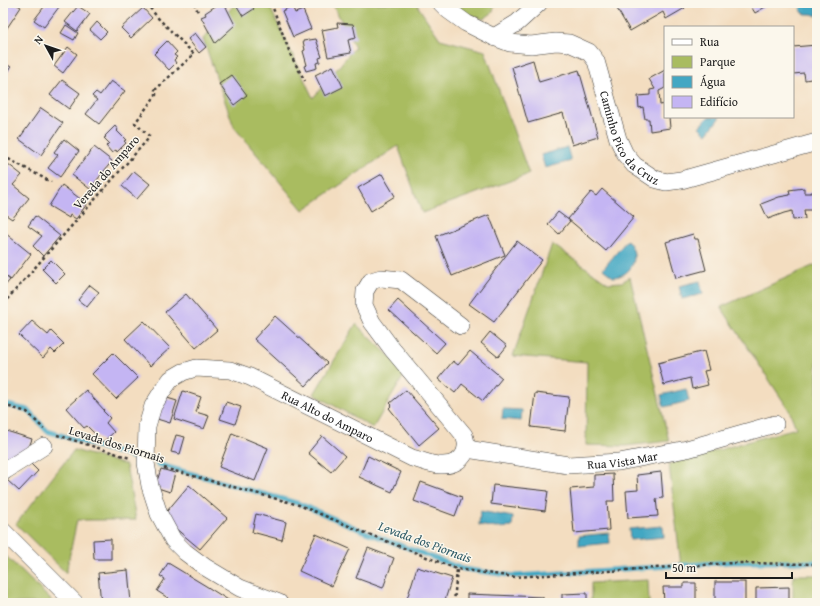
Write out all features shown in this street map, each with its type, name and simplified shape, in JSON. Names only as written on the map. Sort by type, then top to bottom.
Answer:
[{"type":"street","name":"Caminho Pico da Cruz","points":[[441,3],[466,23],[510,43],[531,45],[556,42],[568,43],[589,52],[596,62],[618,139],[625,154],[634,166],[655,179],[666,182],[681,180],[817,142]]},
{"type":"street","points":[[494,37],[517,23],[539,3]]},
{"type":"street","points":[[460,326],[401,280],[381,278],[371,281],[365,291],[364,305],[372,322],[392,349],[464,435],[466,449]]},
{"type":"street","name":"Rua Alto do Amparo","points":[[279,603],[240,588],[205,567],[185,552],[173,540],[159,514],[150,486],[146,463],[147,426],[153,406],[171,379],[183,372],[196,368],[230,370],[250,377],[412,458],[440,465],[454,464],[462,458],[466,449]]},
{"type":"street","name":"Rua Vista Mar","points":[[466,449],[568,465],[618,462],[687,449],[775,424]]},
{"type":"street","points":[[3,472],[47,437]]},
{"type":"street","points":[[3,531],[75,603]]},
{"type":"path","name":"Vereda do Amparo","points":[[3,304],[148,139],[149,136],[135,123],[156,95],[155,90],[194,54],[158,18],[146,3]]},
{"type":"path","points":[[194,3],[199,14]]},
{"type":"path","points":[[272,3],[291,56],[305,81]]},
{"type":"path","points":[[3,156],[51,182]]},
{"type":"path","name":"Levada dos Piornais","points":[[3,405],[27,412],[47,437],[300,505],[363,532],[457,569],[515,577],[733,563],[817,564]]},
{"type":"path","points":[[454,603],[457,569]]},
{"type":"green space","points":[[236,3],[268,3],[313,98],[355,47],[332,3],[417,3],[440,39],[485,51],[529,174],[422,213],[398,146],[303,210],[234,127],[203,39]]},
{"type":"green space","points":[[452,3],[495,3],[493,12],[484,19],[462,14]]},
{"type":"green space","points":[[552,244],[608,283],[622,282],[630,277],[669,441],[625,446],[586,445],[587,362],[513,356]]},
{"type":"green space","points":[[817,264],[817,564],[733,563],[681,566],[669,464],[796,428],[789,410],[721,307]]},
{"type":"green space","points":[[356,324],[406,372],[373,428],[314,394]]},
{"type":"green space","points":[[74,450],[126,465],[136,520],[77,520],[66,573],[16,524]]},
{"type":"green space","points":[[3,553],[54,603],[3,603]]},
{"type":"green space","points":[[793,575],[817,575],[817,603],[793,603]]},
{"type":"green space","points":[[648,580],[649,603],[591,603],[591,583]]},
{"type":"water","points":[[804,3],[817,3],[817,16],[803,13],[800,8]]},
{"type":"water","points":[[707,118],[719,118],[707,134],[699,127]]},
{"type":"water","points":[[567,147],[571,161],[545,168],[541,155]]},
{"type":"water","points":[[627,240],[634,252],[633,264],[626,273],[613,277],[603,269]]},
{"type":"water","points":[[700,281],[703,294],[682,299],[679,286]]},
{"type":"water","points":[[686,389],[689,401],[664,407],[661,395]]},
{"type":"water","points":[[503,409],[522,410],[521,421],[502,419]]},
{"type":"water","points":[[480,511],[513,517],[512,527],[496,528],[479,525]]},
{"type":"water","points":[[663,526],[664,537],[630,540],[629,529]]},
{"type":"water","points":[[609,533],[610,543],[579,546],[579,536]]},
{"type":"building","points":[[9,3],[14,3],[21,7],[3,34],[3,10],[4,11]]},
{"type":"building","points":[[47,3],[62,3],[44,27],[34,20]]},
{"type":"building","points":[[220,3],[224,3],[235,25],[215,43],[201,17],[206,15],[205,13]]},
{"type":"building","points":[[235,3],[250,3],[254,9],[243,16]]},
{"type":"building","points":[[624,3],[682,3],[685,8],[666,19],[663,12],[630,31],[616,7]]},
{"type":"building","points":[[749,3],[772,3],[755,13]]},
{"type":"building","points":[[78,6],[90,14],[77,31],[65,22]]},
{"type":"building","points":[[292,6],[295,13],[303,10],[311,29],[293,37],[282,11]]},
{"type":"building","points":[[143,8],[152,18],[131,38],[121,28]]},
{"type":"building","points":[[97,22],[107,32],[100,39],[90,30]]},
{"type":"building","points":[[337,23],[353,24],[356,38],[348,40],[351,53],[328,57],[322,30],[338,27]]},
{"type":"building","points":[[66,25],[78,33],[74,40],[61,33]]},
{"type":"building","points":[[195,33],[206,47],[199,53],[188,39]]},
{"type":"building","points":[[316,39],[322,57],[319,58],[320,62],[316,63],[317,68],[306,71],[304,66],[307,65],[303,51],[305,50],[303,41]]},
{"type":"building","points":[[167,41],[177,52],[174,55],[177,57],[174,60],[176,63],[169,70],[154,54]]},
{"type":"building","points":[[817,45],[817,78],[805,80],[804,73],[794,74],[794,47]]},
{"type":"building","points":[[68,47],[77,54],[63,73],[54,66]]},
{"type":"building","points":[[533,60],[539,82],[579,70],[598,137],[572,145],[563,113],[528,123],[512,67]]},
{"type":"building","points":[[3,62],[11,67],[3,81]]},
{"type":"building","points":[[333,66],[343,87],[325,96],[315,75]]},
{"type":"building","points":[[664,71],[664,88],[659,91],[660,105],[664,104],[664,118],[669,118],[670,128],[650,131],[649,119],[645,119],[643,107],[639,108],[638,96],[650,95],[650,90],[655,89],[649,79]]},
{"type":"building","points":[[232,75],[247,95],[234,105],[219,84]]},
{"type":"building","points":[[62,80],[80,93],[69,109],[50,95]]},
{"type":"building","points":[[111,81],[125,91],[99,124],[86,114],[97,100],[92,96],[96,92],[100,95]]},
{"type":"building","points":[[41,108],[63,123],[41,155],[19,139]]},
{"type":"building","points":[[115,126],[118,130],[117,131],[126,140],[124,141],[126,143],[117,152],[116,150],[112,153],[106,146],[109,143],[104,138]]},
{"type":"building","points":[[64,139],[79,151],[60,177],[48,168],[58,155],[54,152]]},
{"type":"building","points":[[94,147],[112,161],[90,189],[72,175]]},
{"type":"building","points":[[3,160],[22,175],[13,185],[29,198],[12,219],[3,213],[3,199],[5,196],[3,194]]},
{"type":"building","points":[[134,171],[150,184],[137,199],[122,186]]},
{"type":"building","points":[[382,174],[395,196],[371,211],[358,188]]},
{"type":"building","points":[[62,185],[87,204],[76,219],[70,215],[69,218],[49,206]]},
{"type":"building","points":[[804,188],[804,193],[817,193],[817,210],[804,210],[805,219],[793,220],[792,211],[768,219],[761,204],[779,197],[790,195],[789,190]]},
{"type":"building","points":[[602,189],[634,217],[606,251],[568,219],[591,192],[596,196]]},
{"type":"building","points":[[558,212],[570,221],[559,234],[548,224]]},
{"type":"building","points":[[489,215],[505,255],[452,276],[436,236]]},
{"type":"building","points":[[35,216],[60,236],[43,256],[33,246],[42,236],[28,226]]},
{"type":"building","points":[[5,233],[31,254],[11,280],[3,274],[6,271],[3,268],[3,236]]},
{"type":"building","points":[[693,234],[695,239],[698,239],[706,270],[676,278],[666,242]]},
{"type":"building","points":[[517,241],[542,260],[494,322],[469,304]]},
{"type":"building","points":[[51,260],[65,274],[56,283],[42,269]]},
{"type":"building","points":[[3,274],[10,280],[3,288]]},
{"type":"building","points":[[90,285],[99,292],[87,307],[78,300]]},
{"type":"building","points":[[186,294],[217,330],[196,348],[165,312]]},
{"type":"building","points":[[398,300],[445,343],[436,353],[389,310]]},
{"type":"building","points":[[275,316],[327,363],[306,386],[254,339]]},
{"type":"building","points":[[32,321],[48,335],[51,331],[64,344],[55,353],[51,349],[43,358],[19,335]]},
{"type":"building","points":[[144,321],[170,348],[150,366],[125,339]]},
{"type":"building","points":[[490,332],[507,346],[498,357],[481,343]]},
{"type":"building","points":[[470,351],[502,378],[483,401],[462,384],[455,393],[438,379],[453,361],[458,365]]},
{"type":"building","points":[[704,351],[709,370],[704,371],[708,385],[692,389],[690,378],[664,385],[658,363]]},
{"type":"building","points":[[113,353],[138,378],[116,399],[92,374]]},
{"type":"building","points":[[86,390],[110,418],[106,423],[114,432],[103,442],[87,426],[84,428],[66,408]]},
{"type":"building","points":[[406,390],[439,428],[419,445],[389,408],[392,405],[390,403]]},
{"type":"building","points":[[183,391],[201,397],[196,412],[209,416],[204,429],[174,419]]},
{"type":"building","points":[[535,393],[569,397],[565,431],[531,427]]},
{"type":"building","points":[[164,397],[177,401],[170,423],[157,419]]},
{"type":"building","points":[[226,402],[241,407],[235,424],[220,419]]},
{"type":"building","points":[[3,430],[32,439],[29,447],[3,464]]},
{"type":"building","points":[[232,433],[268,448],[255,481],[219,467]]},
{"type":"building","points":[[176,435],[185,437],[180,454],[171,452]]},
{"type":"building","points":[[322,436],[345,456],[331,472],[308,453]]},
{"type":"building","points":[[368,456],[401,472],[392,492],[359,477]]},
{"type":"building","points":[[29,462],[38,471],[19,491],[7,480]]},
{"type":"building","points":[[161,469],[175,473],[170,492],[155,487]]},
{"type":"building","points":[[661,472],[663,498],[656,499],[658,516],[628,518],[626,491],[638,490],[637,475]]},
{"type":"building","points":[[613,474],[614,501],[607,501],[609,530],[574,533],[570,489],[594,487],[594,475]]},
{"type":"building","points":[[421,482],[462,497],[455,516],[414,501]]},
{"type":"building","points":[[189,485],[227,518],[200,549],[162,517]]},
{"type":"building","points":[[493,485],[548,491],[545,511],[491,504]]},
{"type":"building","points":[[256,514],[286,522],[282,540],[252,532]]},
{"type":"building","points":[[316,534],[350,549],[332,586],[299,571]]},
{"type":"building","points":[[111,539],[111,559],[94,559],[93,540]]},
{"type":"building","points":[[368,548],[394,558],[383,588],[356,578]]},
{"type":"building","points":[[168,563],[233,603],[165,603],[168,598],[157,591],[165,579],[160,576]]},
{"type":"building","points":[[417,567],[452,578],[444,603],[406,602]]},
{"type":"building","points":[[128,570],[131,603],[101,603],[98,573]]},
{"type":"building","points":[[715,582],[745,582],[745,603],[715,603]]},
{"type":"building","points":[[684,583],[696,583],[696,603],[664,603],[663,587],[684,587]]},
{"type":"building","points":[[789,587],[789,603],[756,603],[756,588]]},
{"type":"building","points":[[587,593],[587,603],[562,603],[562,594]]},
{"type":"building","points":[[467,594],[543,597],[543,603],[467,603]]},
{"type":"waterway","name":"Levada dos Piornais","points":[[3,404],[28,410],[47,431],[135,458]]},
{"type":"waterway","name":"Levada dos Piornais","points":[[157,464],[300,504],[363,531],[463,569],[515,576],[733,562],[817,562]]}]
